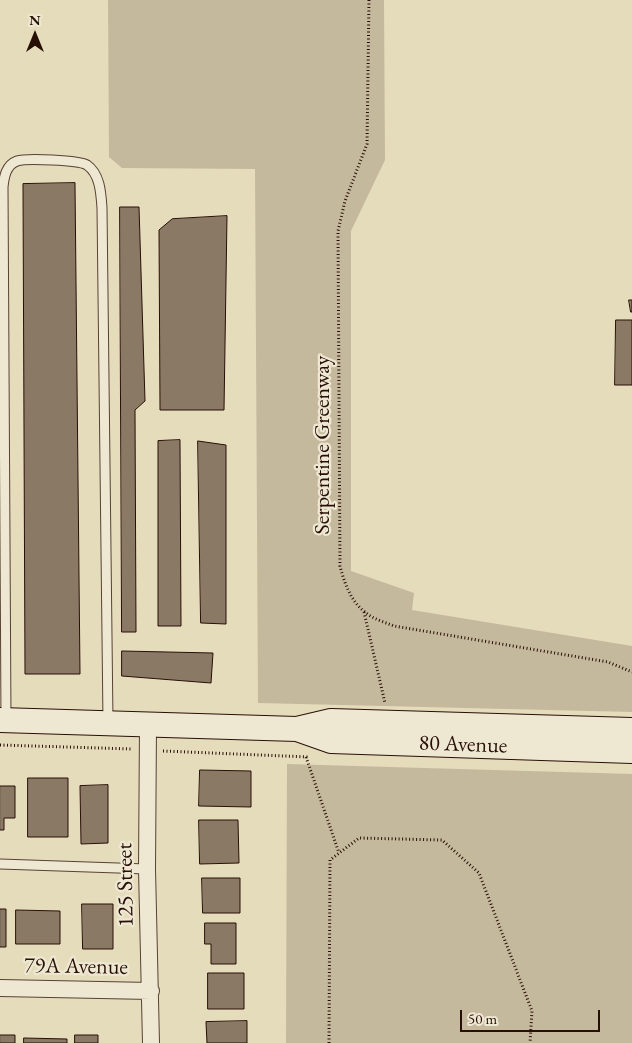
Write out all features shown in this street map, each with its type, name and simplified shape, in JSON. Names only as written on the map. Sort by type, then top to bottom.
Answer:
[{"type":"main road","name":"80 Avenue","points":[[3,721],[297,730],[331,721],[632,730]]},
{"type":"main road","name":"80 Avenue","points":[[297,730],[331,741],[632,751]]},
{"type":"street","name":"125 Street","points":[[148,726],[147,869],[151,1043]]},
{"type":"street","name":"79A Avenue","points":[[0,988],[151,991]]},
{"type":"lane","points":[[3,721],[4,176],[9,167],[17,161],[75,161],[87,165],[96,176],[100,187],[102,208],[108,725]]},
{"type":"lane","points":[[0,864],[147,869]]},
{"type":"path","name":"Serpentine Greenway","points":[[369,0],[367,144],[344,201],[338,231],[340,566],[347,588],[364,612],[394,626],[608,662],[632,672]]},
{"type":"path","points":[[364,612],[387,708]]},
{"type":"path","points":[[0,745],[119,749]]},
{"type":"path","points":[[306,757],[339,853]]},
{"type":"path","points":[[329,1043],[330,860],[359,838],[442,840],[479,873],[532,1010],[530,1043]]},
{"type":"shaded area","points":[[108,0],[384,0],[385,160],[351,231],[351,571],[414,593],[412,610],[632,646],[632,712],[258,703],[255,169],[122,168],[109,157]]},
{"type":"shaded area","points":[[287,764],[632,774],[632,1043],[286,1043]]},
{"type":"building","points":[[75,183],[80,674],[25,674],[23,184]]},
{"type":"building","points":[[120,207],[139,207],[145,401],[135,410],[136,632],[122,632]]},
{"type":"building","points":[[227,216],[224,410],[160,410],[159,230],[172,219]]},
{"type":"building","points":[[629,300],[632,300],[632,312],[631,312]]},
{"type":"building","points":[[616,320],[632,320],[632,385],[615,385]]},
{"type":"building","points":[[180,440],[181,626],[158,626],[158,441]]},
{"type":"building","points":[[198,441],[226,445],[226,624],[201,623]]},
{"type":"building","points":[[122,651],[213,653],[211,683],[122,676]]},
{"type":"building","points":[[200,770],[251,771],[251,807],[199,806]]},
{"type":"building","points":[[28,778],[68,778],[68,837],[28,837]]},
{"type":"building","points":[[108,785],[108,843],[81,844],[80,786]]},
{"type":"building","points":[[0,786],[15,786],[15,818],[4,818],[4,830],[0,830]]},
{"type":"building","points":[[199,820],[238,820],[239,863],[200,864]]},
{"type":"building","points":[[202,878],[240,878],[240,913],[203,913]]},
{"type":"building","points":[[82,904],[113,904],[113,949],[83,949]]},
{"type":"building","points":[[0,909],[6,909],[6,947],[0,947]]},
{"type":"building","points":[[16,910],[60,911],[60,944],[16,944]]},
{"type":"building","points":[[205,923],[236,923],[236,964],[211,964],[211,944],[205,944]]},
{"type":"building","points":[[208,973],[244,973],[244,1009],[208,1009]]},
{"type":"building","points":[[247,1021],[247,1043],[207,1043],[206,1022]]},
{"type":"building","points":[[0,1035],[15,1035],[15,1043],[0,1043]]},
{"type":"building","points":[[75,1035],[98,1035],[98,1043],[75,1043]]},
{"type":"building","points":[[24,1038],[67,1039],[67,1043],[24,1043]]}]
